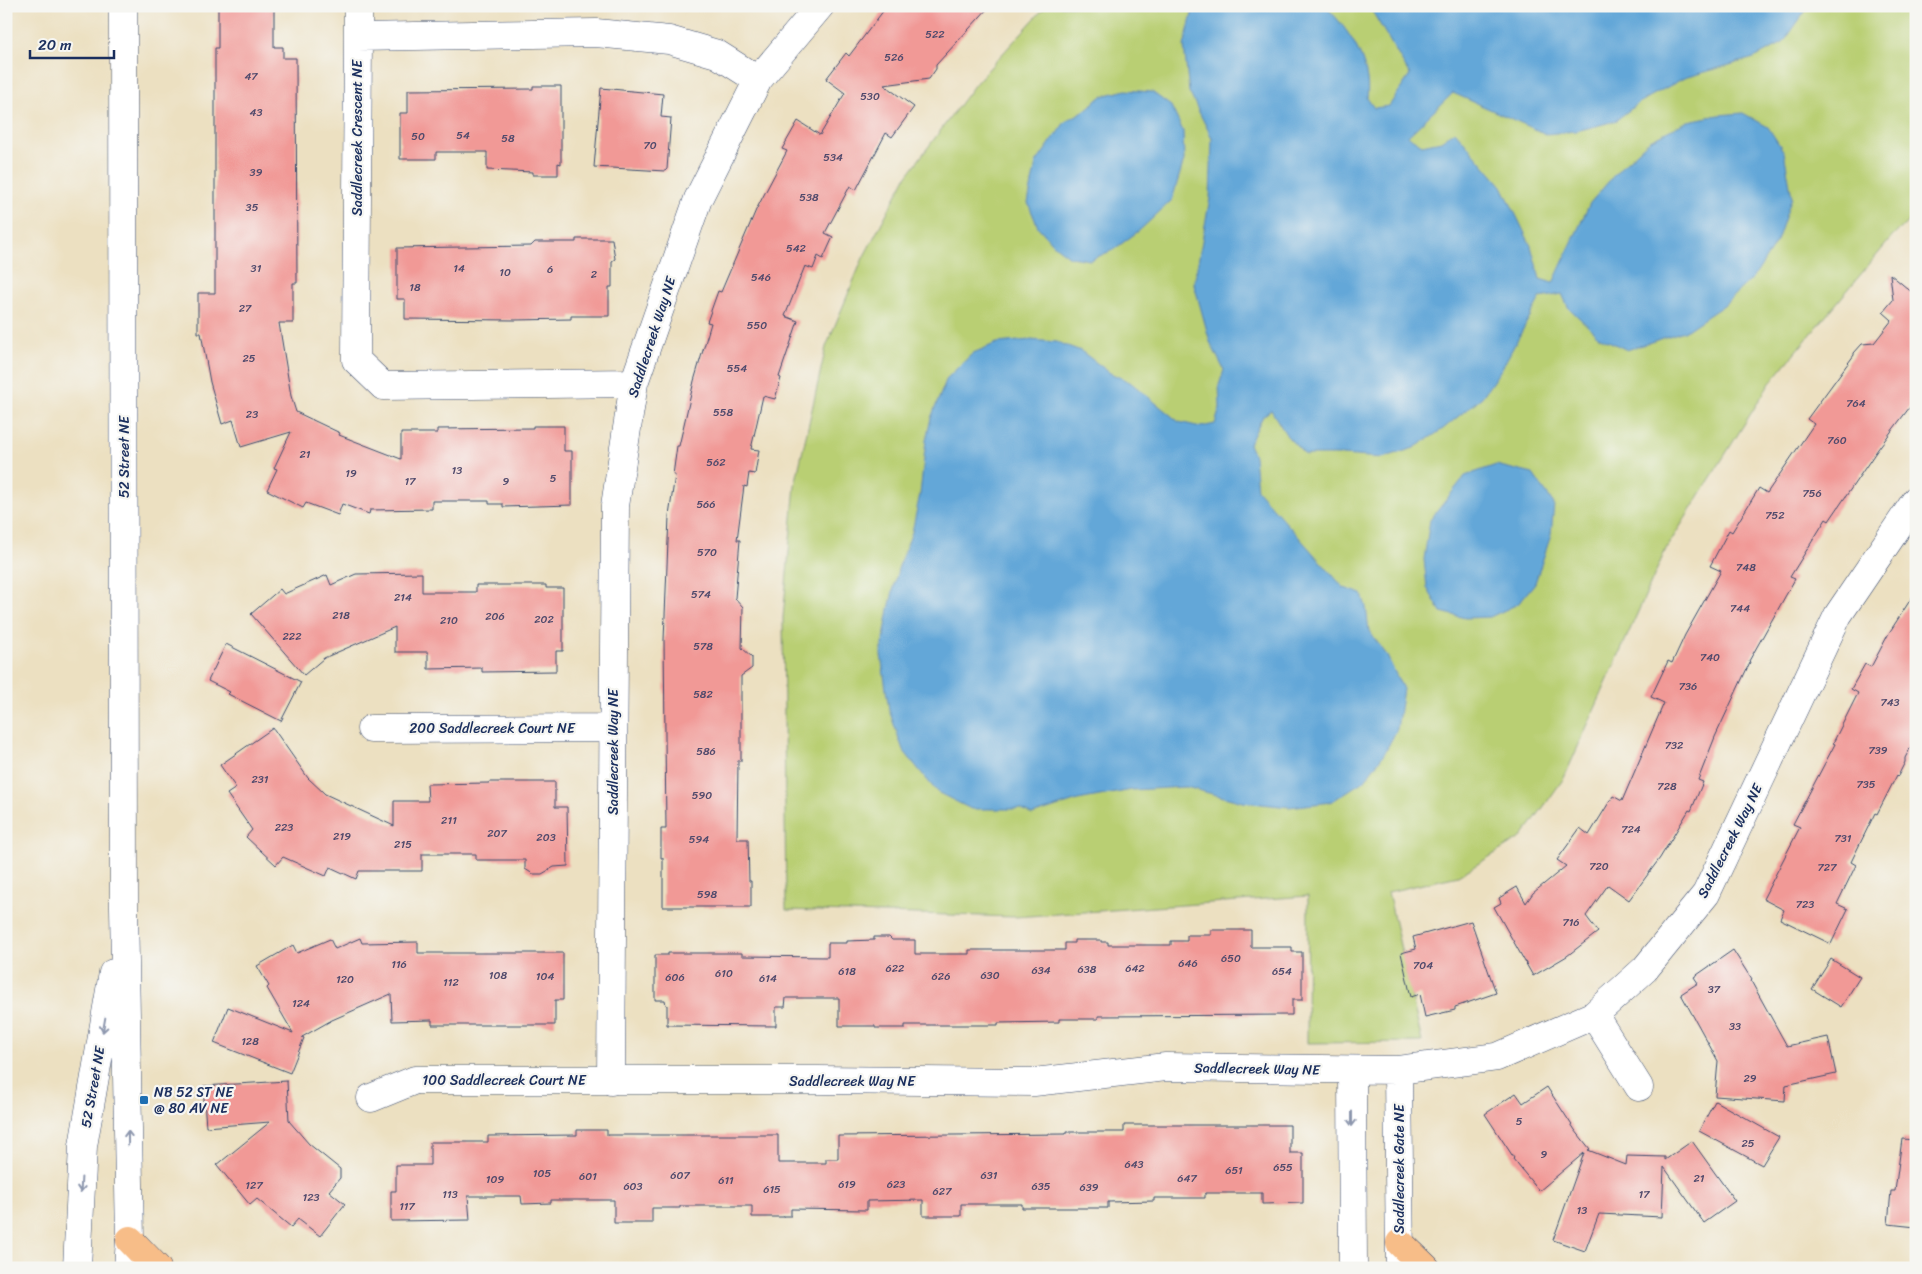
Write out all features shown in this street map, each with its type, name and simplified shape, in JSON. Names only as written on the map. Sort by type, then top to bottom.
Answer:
[{"type":"main road","points":[[130,1240],[157,1268]]},
{"type":"main road","points":[[1400,1255],[1426,1268]]},
{"type":"street","name":"52 Street NE","points":[[123,6],[124,908],[130,1240],[128,1268]]},
{"type":"street","name":"Saddlecreek Crescent NE","points":[[358,6],[356,360],[383,386],[634,383]]},
{"type":"street","name":"Saddlecreek Way NE","points":[[820,6],[758,80],[698,199],[634,383],[615,506],[611,1080],[1034,1082],[1166,1068],[1398,1070],[1496,1057],[1594,1015],[1645,969],[1706,894],[1838,615],[1916,500]]},
{"type":"street","points":[[358,37],[596,33],[669,40],[717,54],[758,80]]},
{"type":"street","name":"200 Saddlecreek Court NE","points":[[371,729],[613,728]]},
{"type":"street","name":"52 Street NE","points":[[78,1268],[83,1146],[124,908]]},
{"type":"street","points":[[1594,1015],[1639,1087]]},
{"type":"street","points":[[1352,1070],[1353,1268]]},
{"type":"street","name":"Saddlecreek Gate NE","points":[[1398,1070],[1400,1255]]},
{"type":"street","name":"100 Saddlecreek Court NE","points":[[371,1098],[414,1080],[611,1080]]},
{"type":"green space","points":[[1046,6],[1916,6],[1916,214],[1892,237],[1770,383],[1666,549],[1564,778],[1522,837],[1458,876],[1388,892],[1422,1042],[1307,1043],[1308,896],[1015,917],[786,910],[783,618],[795,485],[826,347],[863,258],[906,177],[975,84]]},
{"type":"water","points":[[1194,6],[1325,6],[1342,25],[1357,48],[1366,73],[1368,85],[1367,98],[1374,108],[1389,106],[1410,75],[1369,6],[1809,6],[1783,43],[1754,58],[1684,78],[1640,102],[1615,121],[1576,131],[1546,134],[1453,93],[1408,136],[1422,145],[1441,141],[1455,131],[1502,186],[1531,246],[1540,279],[1553,283],[1590,203],[1622,166],[1650,140],[1688,121],[1718,115],[1743,113],[1768,127],[1784,152],[1792,197],[1777,241],[1756,274],[1724,305],[1687,330],[1627,350],[1598,336],[1568,307],[1562,294],[1540,298],[1502,368],[1482,397],[1443,429],[1414,448],[1382,458],[1305,455],[1287,436],[1271,410],[1263,416],[1249,444],[1254,456],[1257,490],[1344,588],[1362,594],[1366,607],[1369,631],[1386,654],[1403,689],[1397,729],[1384,754],[1365,780],[1331,802],[1289,807],[1243,802],[1186,787],[1132,790],[1078,800],[1032,815],[1020,809],[971,809],[937,792],[903,750],[889,710],[881,655],[898,569],[912,532],[920,494],[926,440],[931,418],[947,378],[973,353],[997,343],[1030,340],[1057,342],[1081,351],[1110,373],[1130,382],[1179,422],[1201,427],[1215,424],[1220,408],[1219,385],[1224,370],[1210,342],[1194,284],[1210,198],[1212,138],[1189,92],[1184,46]]},
{"type":"water","points":[[1126,90],[1152,92],[1171,106],[1183,131],[1184,160],[1172,200],[1140,230],[1113,250],[1090,260],[1070,257],[1053,244],[1038,227],[1028,203],[1036,163],[1065,122],[1085,110],[1102,96]]},
{"type":"water","points":[[1496,465],[1533,474],[1554,504],[1551,535],[1535,583],[1518,604],[1490,617],[1465,618],[1441,612],[1427,588],[1424,559],[1430,520],[1465,476]]},
{"type":"building","points":[[218,6],[274,6],[274,47],[283,47],[283,58],[296,58],[297,283],[293,283],[293,323],[279,323],[291,396],[296,412],[340,433],[339,435],[401,459],[401,433],[437,433],[437,429],[564,426],[564,451],[572,451],[572,505],[503,507],[503,504],[489,504],[489,501],[432,501],[432,509],[370,510],[369,514],[342,504],[338,515],[306,503],[303,508],[267,490],[277,469],[274,468],[291,432],[241,447],[233,420],[222,424],[210,382],[201,333],[198,333],[198,293],[215,293],[215,48],[218,48]]},
{"type":"building","points":[[887,6],[990,6],[936,65],[936,69],[929,79],[884,85],[914,107],[892,137],[886,133],[856,190],[850,186],[825,233],[833,237],[823,259],[818,256],[813,269],[805,266],[785,316],[798,321],[779,377],[781,378],[775,399],[763,396],[751,449],[759,450],[755,474],[749,473],[747,487],[744,486],[737,540],[740,540],[735,598],[743,607],[742,648],[752,657],[752,668],[741,676],[741,761],[738,761],[737,839],[748,839],[751,907],[663,907],[661,829],[666,829],[664,640],[669,516],[677,446],[679,446],[694,381],[711,323],[707,322],[718,291],[721,292],[756,210],[787,151],[782,149],[798,121],[820,135],[845,93],[826,79],[846,53],[849,56]]},
{"type":"building","points":[[533,86],[561,86],[561,164],[558,163],[558,175],[533,175],[533,172],[487,170],[487,152],[436,152],[436,159],[400,159],[400,113],[408,113],[408,90],[533,89]]},
{"type":"building","points":[[601,88],[663,94],[661,117],[671,118],[667,169],[665,171],[594,167]]},
{"type":"building","points":[[576,239],[612,239],[615,259],[612,261],[612,287],[609,287],[609,316],[571,316],[571,319],[515,320],[405,319],[405,299],[397,299],[397,248],[531,246],[535,242],[576,242]]},
{"type":"building","points":[[1890,274],[1914,294],[1916,292],[1916,399],[1878,449],[1829,521],[1826,519],[1790,577],[1795,579],[1749,661],[1715,737],[1698,780],[1703,782],[1691,811],[1689,810],[1660,858],[1629,900],[1608,885],[1586,916],[1598,932],[1567,956],[1533,976],[1494,907],[1501,903],[1499,898],[1517,887],[1526,903],[1533,893],[1566,866],[1557,860],[1580,828],[1589,835],[1613,796],[1622,801],[1664,703],[1651,697],[1668,661],[1672,663],[1685,635],[1721,571],[1710,566],[1729,530],[1732,532],[1759,488],[1767,493],[1814,424],[1807,419],[1854,353],[1862,344],[1874,343],[1892,320],[1883,312],[1893,300]]},
{"type":"building","points":[[422,573],[422,592],[476,592],[476,585],[546,585],[546,588],[563,588],[563,651],[556,651],[556,671],[482,672],[482,668],[428,669],[428,652],[395,652],[395,627],[324,658],[304,675],[251,614],[280,589],[284,594],[327,575],[331,585],[356,574]]},
{"type":"building","points":[[1916,591],[1916,737],[1898,776],[1877,814],[1875,813],[1851,862],[1856,865],[1837,904],[1848,909],[1831,944],[1780,919],[1784,910],[1763,899],[1800,827],[1793,824],[1835,744],[1833,743],[1858,693],[1851,689],[1865,664],[1871,667],[1889,633]]},
{"type":"building","points":[[226,644],[301,682],[281,721],[228,694],[230,692],[208,681]]},
{"type":"building","points":[[273,728],[308,778],[325,794],[394,826],[394,801],[428,801],[427,784],[555,782],[555,807],[567,807],[568,866],[554,867],[542,874],[533,874],[525,869],[525,860],[476,860],[476,854],[422,854],[422,871],[359,871],[356,879],[330,867],[326,876],[283,857],[276,865],[246,837],[252,830],[227,794],[236,788],[220,765]]},
{"type":"building","points":[[1471,921],[1496,993],[1455,1007],[1455,1010],[1425,1017],[1420,994],[1411,997],[1401,953],[1416,949],[1413,937]]},
{"type":"building","points":[[1211,930],[1251,930],[1251,947],[1292,947],[1292,952],[1302,952],[1302,1000],[1292,1000],[1292,1015],[1098,1016],[1098,1019],[1059,1019],[1059,1022],[998,1023],[998,1025],[905,1025],[905,1028],[875,1028],[875,1026],[839,1026],[839,998],[786,998],[785,1007],[776,1007],[776,1026],[667,1025],[667,1005],[665,1000],[655,1000],[655,955],[668,955],[668,953],[742,953],[742,956],[828,957],[828,943],[874,940],[874,937],[889,937],[892,940],[915,940],[915,954],[969,954],[969,950],[1065,950],[1065,943],[1074,943],[1074,940],[1101,940],[1101,942],[1108,942],[1108,945],[1171,945],[1171,941],[1187,941],[1187,935],[1211,935]]},
{"type":"building","points":[[360,938],[362,943],[418,942],[418,953],[563,953],[563,1000],[555,1000],[555,1025],[432,1025],[432,1020],[392,1021],[391,994],[332,1020],[302,1037],[304,1038],[290,1073],[214,1043],[228,1007],[293,1033],[267,988],[269,986],[257,966],[293,945],[297,953],[330,939],[335,949]]},
{"type":"building","points":[[1733,950],[1752,980],[1787,1046],[1828,1037],[1836,1074],[1786,1085],[1785,1101],[1715,1096],[1718,1061],[1681,994],[1698,983],[1694,977]]},
{"type":"building","points":[[1831,959],[1860,977],[1841,1007],[1812,989]]},
{"type":"building","points":[[287,1081],[289,1121],[309,1144],[340,1169],[340,1178],[329,1191],[345,1204],[320,1236],[298,1219],[291,1227],[257,1199],[250,1205],[217,1165],[270,1122],[206,1127],[203,1086]]},
{"type":"building","points":[[1547,1087],[1590,1149],[1588,1150],[1626,1165],[1627,1156],[1665,1157],[1665,1160],[1692,1141],[1735,1201],[1704,1223],[1664,1167],[1662,1217],[1599,1214],[1585,1251],[1553,1240],[1584,1153],[1539,1191],[1513,1159],[1485,1114],[1516,1093],[1523,1103]]},
{"type":"building","points":[[1715,1101],[1779,1137],[1762,1165],[1699,1131]]},
{"type":"building","points":[[1124,1125],[1290,1125],[1290,1153],[1303,1153],[1303,1203],[1262,1204],[1262,1193],[1205,1193],[1205,1198],[1154,1198],[1154,1201],[1108,1202],[1108,1208],[1022,1208],[1022,1204],[961,1204],[961,1216],[923,1216],[923,1200],[867,1201],[867,1210],[791,1209],[791,1216],[784,1217],[752,1217],[752,1206],[680,1206],[680,1208],[652,1208],[652,1223],[614,1223],[614,1200],[551,1200],[551,1203],[522,1204],[521,1196],[468,1196],[470,1220],[391,1221],[391,1191],[396,1191],[396,1165],[430,1165],[430,1142],[488,1142],[488,1136],[577,1135],[577,1130],[607,1130],[607,1135],[778,1135],[778,1163],[826,1163],[826,1159],[838,1159],[838,1136],[1124,1132]]},
{"type":"building","points":[[1902,1139],[1916,1140],[1916,1227],[1888,1224],[1891,1191],[1895,1191]]},
{"type":"place","name":"NB 52 ST NE @ 80 AV NE","points":[[144,1100]]}]
